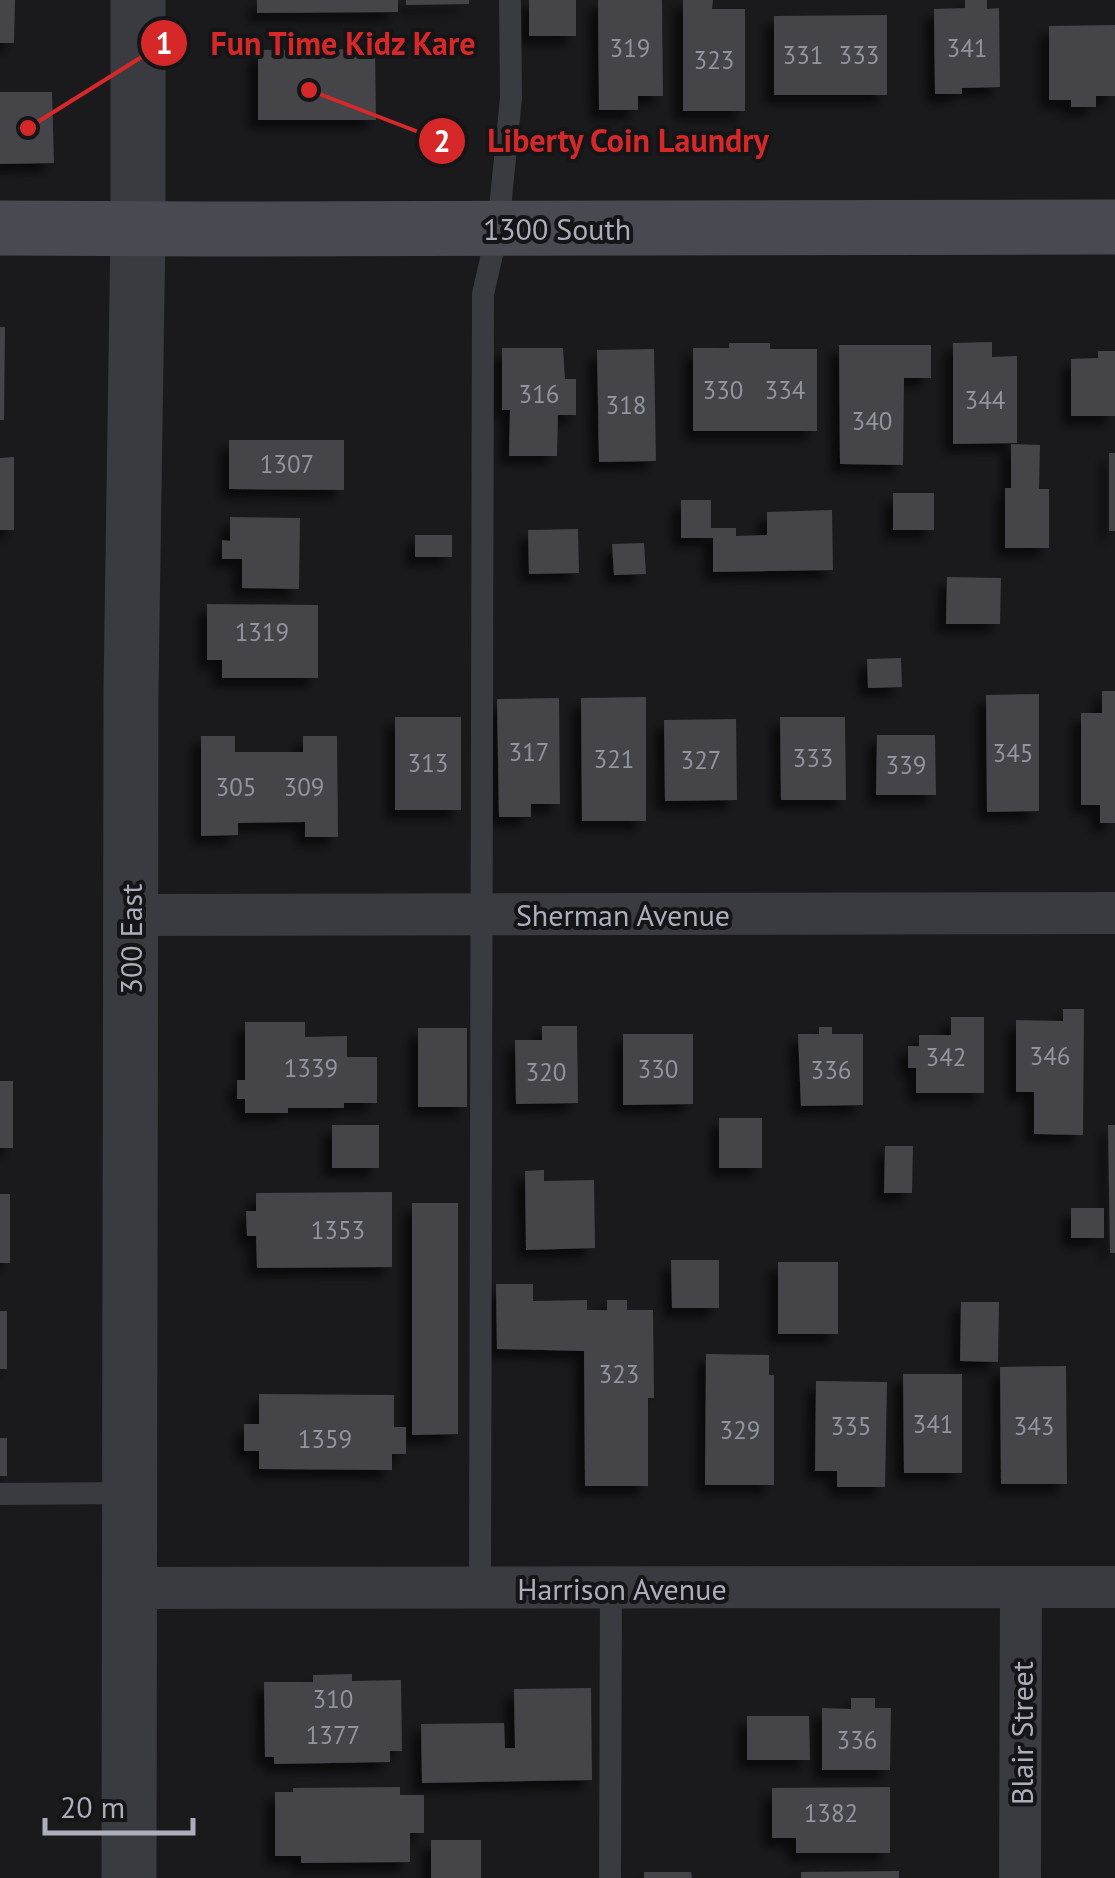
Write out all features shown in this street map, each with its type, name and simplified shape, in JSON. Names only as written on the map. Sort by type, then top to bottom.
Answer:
[{"type":"main road","name":"1300 South","points":[[0,228],[1115,227]]},
{"type":"street","name":"300 East","points":[[130,1878],[130,915],[138,0]]},
{"type":"street","name":"Sherman Avenue","points":[[130,915],[1115,913]]},
{"type":"street","name":"Harrison Avenue","points":[[130,1588],[1115,1588]]},
{"type":"street","name":"Blair Street","points":[[1020,1878],[1021,1588]]},
{"type":"lane","points":[[480,1588],[482,294],[498,228],[511,98],[510,0]]},
{"type":"lane","points":[[0,1494],[130,1494]]},
{"type":"lane","points":[[610,1878],[611,1588]]},
{"type":"building","points":[[0,0],[15,0],[14,43],[0,43]]},
{"type":"building","points":[[257,0],[398,0],[398,12],[257,13]]},
{"type":"building","points":[[406,0],[469,0],[469,4],[406,5]]},
{"type":"building","points":[[529,0],[576,0],[576,36],[529,36]]},
{"type":"building","points":[[598,0],[662,0],[663,96],[638,96],[638,110],[599,110]]},
{"type":"building","points":[[683,0],[713,0],[712,9],[745,9],[745,111],[683,111]]},
{"type":"building","points":[[965,0],[987,0],[987,9],[999,8],[1000,87],[962,88],[962,94],[935,94],[934,9],[965,8]]},
{"type":"building","points":[[887,15],[887,95],[774,95],[774,16]]},
{"type":"building","points":[[1115,25],[1115,96],[1096,96],[1096,107],[1071,107],[1071,100],[1049,100],[1049,26]]},
{"type":"building","points":[[375,49],[376,120],[258,120],[258,50]]},
{"type":"building","points":[[0,92],[52,92],[54,163],[0,164]]},
{"type":"building","points":[[0,327],[5,327],[4,420],[0,420]]},
{"type":"building","points":[[992,342],[992,357],[1017,356],[1017,443],[953,444],[953,343]]},
{"type":"building","points":[[729,343],[770,343],[770,349],[817,349],[817,431],[693,431],[693,348],[729,348]]},
{"type":"building","points":[[839,345],[931,345],[931,378],[904,378],[903,465],[840,464]]},
{"type":"building","points":[[502,348],[563,348],[565,379],[576,379],[576,415],[558,415],[557,456],[509,456],[510,410],[502,410]]},
{"type":"building","points":[[654,349],[656,461],[599,462],[597,350]]},
{"type":"building","points":[[1098,351],[1115,351],[1115,416],[1071,416],[1071,359],[1098,358]]},
{"type":"building","points":[[229,440],[344,440],[344,490],[229,489]]},
{"type":"building","points":[[1011,444],[1040,445],[1039,489],[1049,489],[1049,548],[1005,548],[1005,488],[1011,488]]},
{"type":"building","points":[[1109,453],[1115,453],[1115,531],[1109,531]]},
{"type":"building","points":[[14,457],[14,530],[0,530],[0,458]]},
{"type":"building","points":[[893,493],[934,493],[934,530],[893,530]]},
{"type":"building","points":[[681,500],[711,500],[711,528],[736,528],[736,536],[767,535],[767,512],[832,510],[833,570],[713,572],[713,538],[681,538]]},
{"type":"building","points":[[230,517],[300,518],[299,589],[242,588],[242,559],[222,559],[222,540],[230,541]]},
{"type":"building","points":[[578,529],[579,573],[529,574],[528,530]]},
{"type":"building","points":[[415,535],[452,535],[452,557],[415,557]]},
{"type":"building","points":[[644,543],[646,574],[614,575],[612,544]]},
{"type":"building","points":[[947,577],[1001,578],[1000,624],[946,624]]},
{"type":"building","points":[[207,604],[318,605],[318,678],[222,678],[222,660],[207,660]]},
{"type":"building","points":[[901,658],[902,687],[868,688],[867,659]]},
{"type":"building","points":[[1102,691],[1115,691],[1115,823],[1100,823],[1100,805],[1081,805],[1081,713],[1102,713]]},
{"type":"building","points":[[1039,694],[1039,811],[987,812],[986,695]]},
{"type":"building","points":[[646,697],[646,821],[582,821],[581,698]]},
{"type":"building","points":[[559,698],[560,804],[531,804],[531,817],[499,817],[497,699]]},
{"type":"building","points":[[395,717],[461,717],[461,810],[395,810]]},
{"type":"building","points":[[780,717],[845,717],[846,800],[781,800]]},
{"type":"building","points":[[736,719],[737,800],[665,801],[664,720]]},
{"type":"building","points":[[877,735],[935,735],[936,795],[876,795]]},
{"type":"building","points":[[201,736],[235,736],[235,752],[303,752],[303,736],[337,736],[338,837],[305,837],[305,822],[238,823],[238,835],[201,836]]},
{"type":"building","points":[[1063,1009],[1084,1009],[1083,1135],[1034,1134],[1034,1092],[1016,1092],[1016,1020],[1063,1021]]},
{"type":"building","points":[[951,1017],[984,1017],[984,1093],[916,1093],[916,1068],[908,1068],[908,1046],[919,1046],[919,1035],[951,1035]]},
{"type":"building","points":[[245,1022],[305,1022],[305,1037],[347,1036],[347,1057],[377,1057],[377,1103],[344,1103],[344,1108],[288,1108],[288,1113],[245,1113],[245,1099],[237,1099],[237,1080],[245,1080]]},
{"type":"building","points":[[542,1026],[577,1026],[578,1103],[516,1104],[515,1040],[542,1040]]},
{"type":"building","points":[[819,1027],[832,1027],[832,1034],[863,1034],[863,1105],[801,1106],[798,1034],[819,1034]]},
{"type":"building","points":[[418,1028],[467,1028],[467,1107],[418,1107]]},
{"type":"building","points":[[623,1034],[693,1034],[693,1104],[623,1105]]},
{"type":"building","points":[[0,1081],[13,1081],[13,1148],[0,1148]]},
{"type":"building","points":[[719,1118],[762,1118],[762,1168],[719,1168]]},
{"type":"building","points":[[332,1125],[379,1125],[379,1168],[332,1168]]},
{"type":"building","points":[[1108,1125],[1115,1125],[1115,1253],[1110,1253]]},
{"type":"building","points":[[885,1146],[913,1146],[912,1193],[884,1193]]},
{"type":"building","points":[[544,1170],[544,1181],[594,1180],[595,1248],[526,1250],[525,1171]]},
{"type":"building","points":[[392,1192],[392,1267],[257,1268],[256,1236],[247,1236],[246,1211],[256,1211],[256,1193]]},
{"type":"building","points":[[0,1194],[10,1194],[10,1263],[0,1263]]},
{"type":"building","points":[[412,1203],[458,1203],[458,1434],[412,1435]]},
{"type":"building","points":[[1071,1208],[1104,1208],[1104,1238],[1071,1238]]},
{"type":"building","points":[[671,1260],[719,1260],[719,1308],[672,1308]]},
{"type":"building","points":[[778,1262],[838,1262],[838,1334],[778,1334]]},
{"type":"building","points":[[496,1284],[533,1284],[533,1301],[587,1300],[587,1310],[607,1310],[607,1300],[627,1300],[627,1310],[653,1310],[654,1398],[648,1398],[648,1486],[585,1486],[584,1351],[497,1349]]},
{"type":"building","points":[[961,1302],[999,1302],[998,1362],[960,1361]]},
{"type":"building","points":[[0,1311],[7,1311],[7,1369],[0,1369]]},
{"type":"building","points":[[706,1354],[769,1355],[769,1375],[774,1375],[774,1485],[705,1485]]},
{"type":"building","points":[[1066,1366],[1067,1484],[1001,1484],[1000,1367]]},
{"type":"building","points":[[903,1374],[962,1374],[962,1473],[904,1473]]},
{"type":"building","points":[[816,1381],[887,1382],[885,1487],[837,1487],[837,1471],[815,1471]]},
{"type":"building","points":[[259,1394],[394,1395],[394,1427],[406,1427],[406,1454],[392,1454],[392,1470],[259,1469],[259,1451],[244,1451],[244,1424],[259,1424]]},
{"type":"building","points":[[0,1438],[7,1438],[7,1476],[0,1476]]},
{"type":"building","points":[[352,1674],[352,1681],[401,1680],[402,1751],[390,1751],[390,1762],[274,1764],[274,1757],[265,1757],[264,1682],[313,1682],[313,1675]]},
{"type":"building","points":[[591,1688],[592,1780],[422,1783],[421,1724],[504,1723],[505,1748],[515,1748],[514,1689]]},
{"type":"building","points":[[851,1698],[875,1698],[875,1708],[891,1708],[890,1770],[822,1770],[822,1708],[851,1709]]},
{"type":"building","points":[[747,1716],[809,1716],[810,1760],[747,1760]]},
{"type":"building","points":[[400,1787],[400,1795],[424,1795],[424,1833],[410,1833],[410,1862],[301,1863],[301,1856],[275,1856],[275,1792],[293,1792],[293,1788]]},
{"type":"building","points":[[890,1787],[890,1853],[796,1853],[796,1838],[772,1838],[772,1788]]},
{"type":"building","points":[[431,1840],[481,1840],[481,1878],[431,1878]]},
{"type":"building","points":[[899,1871],[899,1878],[801,1878],[801,1872]]},
{"type":"building","points":[[644,1872],[691,1872],[692,1878],[644,1878]]},
{"type":"place","name":"Liberty Coin Laundry","points":[[309,90]]},
{"type":"place","name":"Fun Time Kidz Kare","points":[[28,128]]}]
